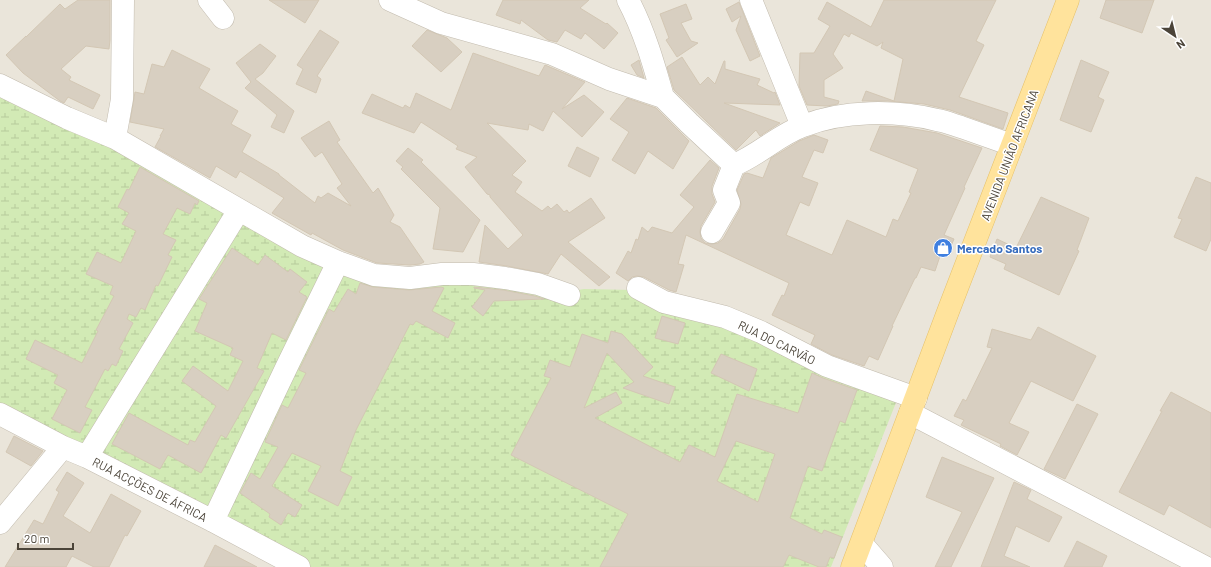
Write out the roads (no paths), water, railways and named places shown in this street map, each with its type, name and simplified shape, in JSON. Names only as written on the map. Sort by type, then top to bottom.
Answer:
[{"type":"main road","name":"AVENIDA UNIÃO AFRICANA","points":[[852,567],[862,544],[949,309],[1068,0]]},
{"type":"street","points":[[115,138],[122,99],[123,0]]},
{"type":"street","points":[[209,0],[223,18]]},
{"type":"street","points":[[390,0],[441,23],[552,54],[609,79],[663,98],[734,165]]},
{"type":"street","points":[[628,0],[652,59],[663,98]]},
{"type":"street","points":[[751,0],[802,126]]},
{"type":"street","points":[[0,85],[67,118],[115,138],[302,246],[338,262],[374,275],[410,278],[442,274],[473,274],[505,278],[538,284],[569,296]]},
{"type":"street","points":[[712,232],[729,204],[724,190],[734,165],[745,161],[783,135],[802,126],[824,119],[860,113],[895,113],[938,120],[1012,145]]},
{"type":"street","points":[[87,457],[239,210]]},
{"type":"street","points":[[213,522],[338,262]]},
{"type":"street","name":"RUA DO CARVÃO","points":[[638,288],[664,302],[725,317],[761,332],[827,366],[913,405],[1205,567]]},
{"type":"street","name":"RUA ACÇÕES DE ÁFRICA","points":[[0,414],[63,447],[87,457],[299,567]]},
{"type":"street","points":[[0,523],[63,447]]},
{"type":"street","points":[[862,544],[882,567]]},
{"type":"place","name":"Mercado Santos","points":[[943,248]]}]
